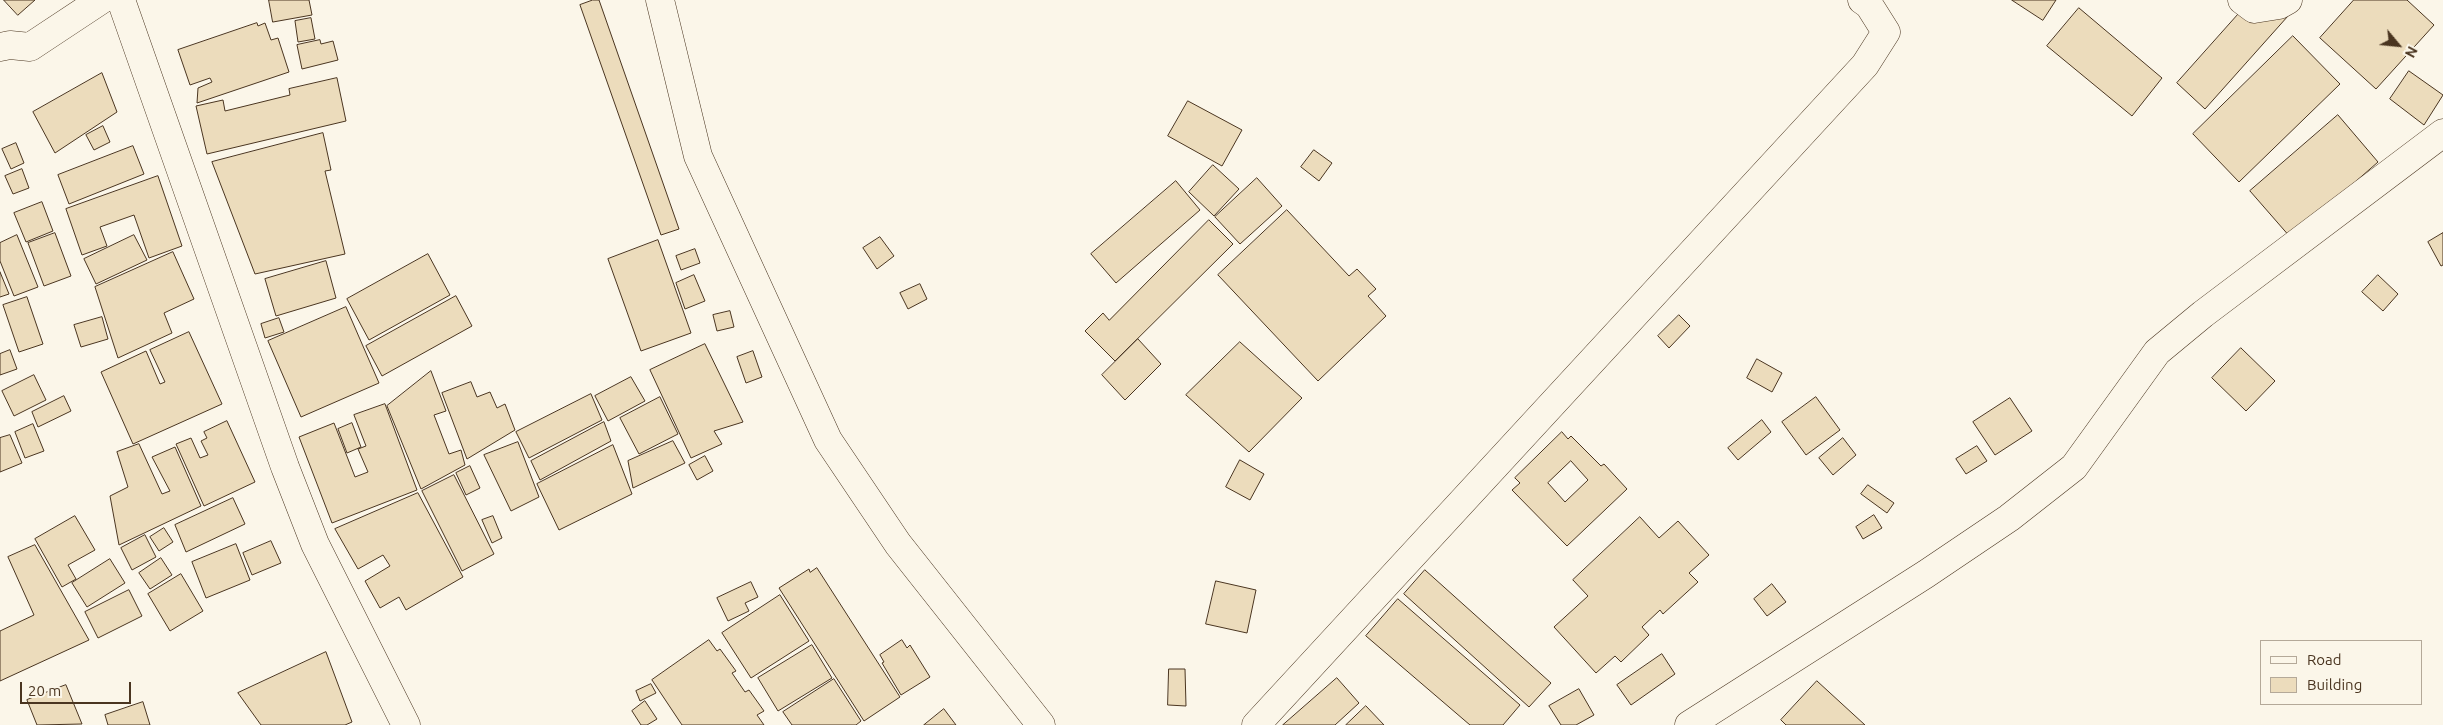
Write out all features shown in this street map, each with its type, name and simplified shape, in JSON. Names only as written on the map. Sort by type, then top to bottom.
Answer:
[{"type":"street","points":[[0,47],[10,45],[30,47],[101,0]]},
{"type":"street","points":[[121,0],[285,467],[315,544],[406,725]]},
{"type":"street","points":[[660,0],[698,156],[828,440],[898,544],[1041,725]]},
{"type":"street","points":[[1256,725],[1865,65],[1886,32],[1869,5],[1862,0]]},
{"type":"street","points":[[2242,0],[2254,9],[2279,5],[2288,0]]},
{"type":"street","points":[[1689,725],[1926,574],[2009,518],[2074,468],[2157,352],[2203,314],[2443,132]]},
{"type":"building","points":[[4,0],[35,0],[18,15]]},
{"type":"building","points":[[269,0],[309,0],[312,15],[273,22]]},
{"type":"building","points":[[593,0],[599,0],[679,229],[661,235],[580,5]]},
{"type":"building","points":[[2012,0],[2056,0],[2043,20]]},
{"type":"building","points":[[2251,0],[2288,16],[2205,109],[2177,83]]},
{"type":"building","points":[[2354,0],[2407,0],[2434,25],[2376,89],[2320,38]]},
{"type":"building","points":[[2079,8],[2162,78],[2132,116],[2047,46]]},
{"type":"building","points":[[311,18],[315,39],[298,42],[295,21]]},
{"type":"building","points":[[257,23],[258,26],[265,23],[271,40],[278,38],[289,72],[197,103],[198,88],[212,82],[210,78],[190,85],[178,50]]},
{"type":"building","points":[[2293,36],[2340,84],[2239,182],[2193,134]]},
{"type":"building","points":[[320,40],[321,44],[333,41],[338,60],[302,69],[297,45]]},
{"type":"building","points":[[2409,71],[2443,95],[2424,125],[2390,99]]},
{"type":"building","points":[[102,73],[117,112],[55,153],[33,112]]},
{"type":"building","points":[[337,78],[346,121],[207,154],[196,106],[223,100],[225,111],[290,95],[289,89]]},
{"type":"building","points":[[1188,101],[1242,130],[1222,166],[1168,136]]},
{"type":"building","points":[[2338,115],[2378,162],[2291,238],[2250,191]]},
{"type":"building","points":[[103,126],[110,142],[94,150],[86,135]]},
{"type":"building","points":[[323,133],[331,170],[325,171],[345,254],[255,274],[212,162]]},
{"type":"building","points":[[16,143],[24,163],[11,169],[2,149]]},
{"type":"building","points":[[133,146],[144,174],[69,204],[58,175]]},
{"type":"building","points":[[1314,150],[1332,163],[1319,181],[1301,167]]},
{"type":"building","points":[[1213,165],[1239,189],[1214,216],[1189,192]]},
{"type":"building","points":[[22,169],[29,188],[13,194],[5,176]]},
{"type":"building","points":[[158,176],[182,246],[149,258],[134,215],[100,227],[107,246],[82,255],[66,209]]},
{"type":"building","points":[[1257,178],[1282,206],[1240,244],[1215,217]]},
{"type":"building","points":[[1176,181],[1200,210],[1116,283],[1091,254]]},
{"type":"building","points":[[42,202],[53,231],[26,242],[14,213]]},
{"type":"building","points":[[1287,210],[1349,276],[1357,269],[1376,289],[1368,296],[1386,316],[1318,381],[1218,275]]},
{"type":"building","points":[[1209,220],[1233,244],[1115,361],[1085,331],[1103,313],[1109,320]]},
{"type":"building","points":[[55,233],[71,276],[44,286],[28,243]]},
{"type":"building","points":[[2443,233],[2443,265],[2441,266],[2428,242]]},
{"type":"building","points":[[17,235],[38,287],[14,296],[0,261],[0,243]]},
{"type":"building","points":[[134,235],[147,260],[96,284],[84,259]]},
{"type":"building","points":[[880,237],[894,256],[877,269],[863,248]]},
{"type":"building","points":[[658,240],[691,333],[641,351],[608,259]]},
{"type":"building","points":[[695,249],[700,263],[681,270],[676,256]]},
{"type":"building","points":[[173,252],[194,299],[164,313],[172,333],[118,358],[95,287]]},
{"type":"building","points":[[428,254],[450,295],[369,340],[347,299]]},
{"type":"building","points":[[326,261],[336,298],[276,316],[265,279]]},
{"type":"building","points":[[0,272],[9,294],[0,297]]},
{"type":"building","points":[[694,275],[705,301],[685,309],[676,283]]},
{"type":"building","points":[[2378,275],[2398,294],[2383,311],[2362,292]]},
{"type":"building","points":[[920,284],[927,299],[908,309],[900,293]]},
{"type":"building","points":[[456,296],[472,326],[382,376],[366,346]]},
{"type":"building","points":[[27,297],[43,344],[19,352],[3,305]]},
{"type":"building","points":[[346,307],[379,383],[301,417],[268,341]]},
{"type":"building","points":[[730,311],[734,327],[717,331],[713,315]]},
{"type":"building","points":[[1679,315],[1690,326],[1669,348],[1658,336]]},
{"type":"building","points":[[102,317],[108,339],[81,347],[74,325]]},
{"type":"building","points":[[279,318],[284,332],[265,338],[261,324]]},
{"type":"building","points":[[189,332],[222,404],[133,444],[101,372],[146,351],[160,384],[165,382],[150,350]]},
{"type":"building","points":[[1138,339],[1161,364],[1125,400],[1102,375]]},
{"type":"building","points":[[1240,342],[1302,398],[1249,452],[1186,395]]},
{"type":"building","points":[[705,344],[743,422],[714,431],[722,444],[691,458],[650,370]]},
{"type":"building","points":[[2241,348],[2275,381],[2246,411],[2212,378]]},
{"type":"building","points":[[10,350],[17,369],[0,375],[0,354]]},
{"type":"building","points":[[753,351],[762,377],[746,383],[737,357]]},
{"type":"building","points":[[1757,359],[1782,373],[1772,392],[1747,378]]},
{"type":"building","points":[[431,371],[446,411],[434,415],[449,454],[461,450],[465,465],[421,489],[387,406]]},
{"type":"building","points":[[34,375],[46,400],[14,416],[2,391]]},
{"type":"building","points":[[631,377],[645,401],[608,421],[595,396]]},
{"type":"building","points":[[471,382],[477,397],[490,392],[497,408],[505,404],[515,430],[467,459],[442,393]]},
{"type":"building","points":[[591,394],[602,420],[529,458],[516,432]]},
{"type":"building","points":[[64,396],[71,411],[38,427],[32,412]]},
{"type":"building","points":[[660,397],[678,434],[639,454],[620,418]]},
{"type":"building","points":[[1816,397],[1840,430],[1806,455],[1782,422]]},
{"type":"building","points":[[2010,398],[2032,431],[1995,455],[1973,422]]},
{"type":"building","points":[[385,404],[417,490],[332,523],[299,437],[334,423],[355,477],[368,472],[358,449],[366,446],[354,415]]},
{"type":"building","points":[[1762,420],[1771,432],[1738,460],[1728,448]]},
{"type":"building","points":[[227,421],[255,482],[204,506],[176,444],[191,438],[200,458],[208,455],[201,441],[207,438],[204,432]]},
{"type":"building","points":[[604,422],[611,441],[540,480],[531,461]]},
{"type":"building","points":[[352,423],[361,447],[347,453],[338,429]]},
{"type":"building","points":[[33,424],[44,451],[25,458],[15,432]]},
{"type":"building","points":[[1562,432],[1568,439],[1571,436],[1601,466],[1604,464],[1627,489],[1567,546],[1512,490],[1520,483],[1515,478]],"holes":[[[1571,461],[1588,480],[1565,502],[1548,483]]]},
{"type":"building","points":[[10,435],[22,463],[0,472],[0,438]]},
{"type":"building","points":[[1843,438],[1856,455],[1833,475],[1819,458]]},
{"type":"building","points":[[673,441],[685,463],[633,488],[628,461]]},
{"type":"building","points":[[518,442],[539,497],[511,511],[484,455]]},
{"type":"building","points":[[139,444],[162,494],[170,491],[152,457],[175,447],[201,506],[119,545],[110,496],[128,487],[117,452]]},
{"type":"building","points":[[613,445],[632,494],[559,530],[537,484]]},
{"type":"building","points":[[1977,446],[1987,461],[1966,474],[1956,459]]},
{"type":"building","points":[[705,456],[713,471],[697,480],[689,465]]},
{"type":"building","points":[[1240,460],[1264,474],[1250,500],[1226,487]]},
{"type":"building","points":[[470,466],[480,488],[466,495],[456,473]]},
{"type":"building","points":[[454,475],[494,554],[462,571],[422,491]]},
{"type":"building","points":[[1868,485],[1894,503],[1887,513],[1861,494]]},
{"type":"building","points":[[418,493],[463,577],[406,610],[399,597],[380,608],[365,581],[390,566],[383,555],[358,569],[335,529]]},
{"type":"building","points":[[233,498],[245,524],[186,552],[175,525]]},
{"type":"building","points":[[1874,515],[1882,528],[1863,539],[1856,527]]},
{"type":"building","points":[[75,516],[95,550],[68,565],[76,579],[62,587],[35,539]]},
{"type":"building","points":[[493,516],[502,538],[492,543],[482,520]]},
{"type":"building","points":[[1640,517],[1659,538],[1678,521],[1709,555],[1689,573],[1698,582],[1663,614],[1660,610],[1642,627],[1649,635],[1621,662],[1615,656],[1596,673],[1554,627],[1588,596],[1573,580]]},
{"type":"building","points":[[164,528],[173,542],[159,551],[150,537]]},
{"type":"building","points":[[145,535],[156,557],[132,570],[121,548]]},
{"type":"building","points":[[271,541],[281,563],[252,575],[243,553]]},
{"type":"building","points":[[236,544],[250,580],[206,598],[192,562]]},
{"type":"building","points":[[35,545],[89,640],[0,681],[0,631],[34,615],[8,557]]},
{"type":"building","points":[[161,558],[172,575],[150,589],[139,573]]},
{"type":"building","points":[[110,559],[125,583],[87,607],[72,583]]},
{"type":"building","points":[[817,568],[900,697],[864,721],[779,588],[809,569],[810,572]]},
{"type":"building","points":[[1425,570],[1551,683],[1529,707],[1404,594]]},
{"type":"building","points":[[181,574],[203,611],[170,631],[148,594]]},
{"type":"building","points":[[1216,581],[1256,590],[1247,633],[1206,624]]},
{"type":"building","points":[[751,582],[758,597],[745,603],[749,611],[728,621],[717,598]]},
{"type":"building","points":[[1772,584],[1786,602],[1767,616],[1754,599]]},
{"type":"building","points":[[129,590],[142,616],[98,638],[85,612]]},
{"type":"building","points":[[780,595],[809,641],[751,678],[722,633]]},
{"type":"building","points":[[1398,599],[1520,705],[1503,725],[1470,725],[1366,636]]},
{"type":"building","points":[[709,640],[717,651],[720,649],[736,671],[732,673],[745,692],[749,690],[764,711],[757,715],[764,725],[682,725],[652,680]]},
{"type":"building","points":[[902,640],[907,648],[910,645],[930,677],[901,695],[882,663],[884,662],[880,655]]},
{"type":"building","points":[[812,645],[832,678],[778,711],[758,678]]},
{"type":"building","points":[[326,652],[352,722],[345,725],[261,725],[238,693]]},
{"type":"building","points":[[1662,654],[1675,674],[1631,705],[1617,685]]},
{"type":"building","points":[[1169,669],[1185,669],[1186,706],[1168,705]]},
{"type":"building","points":[[1337,678],[1359,703],[1335,725],[1283,725]]},
{"type":"building","points":[[834,679],[861,721],[856,725],[792,725],[783,712]]},
{"type":"building","points":[[1817,681],[1865,725],[1786,725],[1781,720]]},
{"type":"building","points":[[651,684],[656,693],[640,701],[636,691]]},
{"type":"building","points":[[66,685],[82,724],[37,725],[27,700]]},
{"type":"building","points":[[1579,689],[1594,715],[1576,725],[1561,725],[1549,706]]},
{"type":"building","points":[[645,701],[657,719],[647,725],[641,725],[632,711]]},
{"type":"building","points":[[143,702],[150,725],[108,725],[105,715]]},
{"type":"building","points":[[1366,706],[1384,725],[1346,725]]},
{"type":"building","points":[[944,709],[956,725],[924,725]]}]
